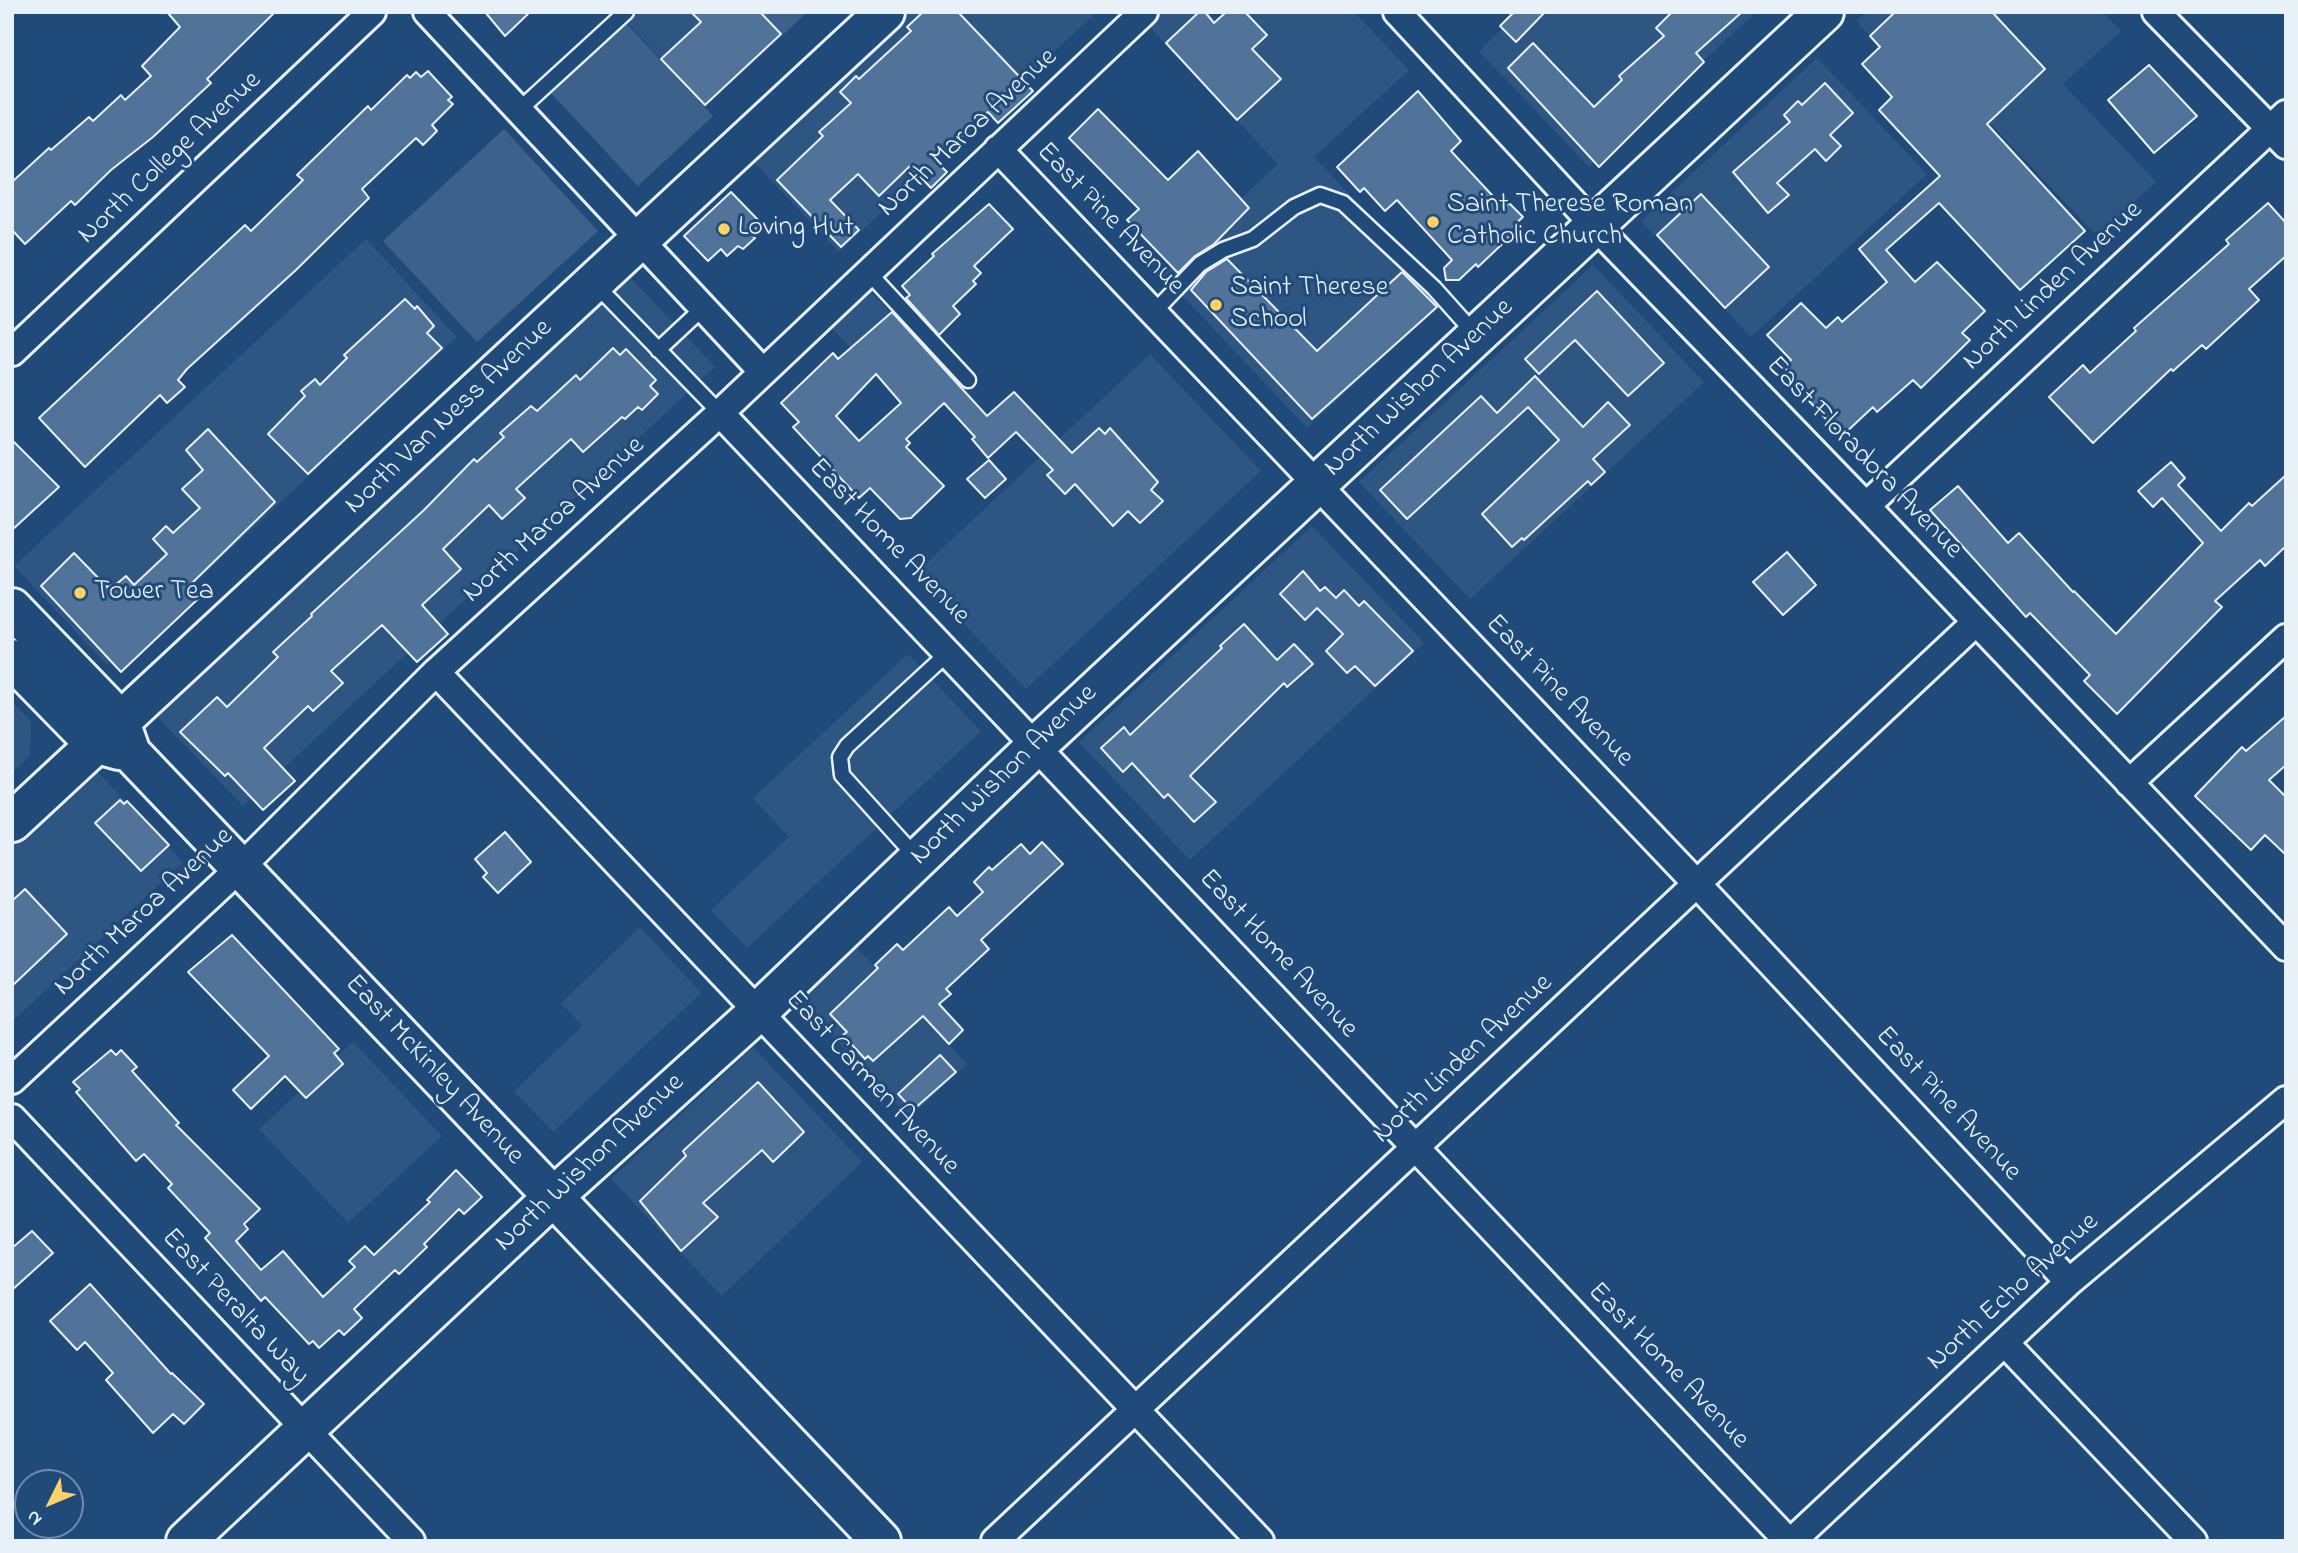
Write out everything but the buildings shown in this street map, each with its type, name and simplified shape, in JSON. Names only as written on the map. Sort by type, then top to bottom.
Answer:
[{"type":"main road","name":"North Van Ness Avenue","points":[[12,821],[115,738],[142,703],[642,241],[885,12]]},
{"type":"main road","name":"North Wishon Avenue","points":[[186,1541],[553,1197],[759,1011],[1037,745],[1824,12]]},
{"type":"main road","name":"East McKinley Avenue","points":[[12,608],[115,738],[881,1541]]},
{"type":"main road","name":"East McKinley Avenue","points":[[12,659],[115,738]]},
{"type":"street","name":"North College Avenue","points":[[12,352],[372,12]]},
{"type":"street","points":[[427,12],[763,372]]},
{"type":"street","name":"North Maroa Avenue","points":[[12,1080],[240,867],[436,671],[720,413],[1144,12]]},
{"type":"street","name":"East Floradora Avenue","points":[[1397,12],[1596,227],[2286,947]]},
{"type":"street","points":[[2156,12],[2281,129]]},
{"type":"street","name":"North Linden Avenue","points":[[1866,506],[2281,129]]},
{"type":"street","name":"East Pine Avenue","points":[[998,149],[1697,884],[2069,1282]]},
{"type":"street","name":"East Home Avenue","points":[[720,413],[1790,1541]]},
{"type":"street","name":"North Linden Avenue","points":[[995,1541],[1975,623]]},
{"type":"street","points":[[2129,783],[2286,638]]},
{"type":"street","name":"East Carmen Avenue","points":[[436,671],[1260,1541]]},
{"type":"street","name":"North Echo Avenue","points":[[1790,1541],[2069,1282],[2286,1100]]},
{"type":"street","name":"East Peralta Way","points":[[12,1118],[411,1541]]},
{"type":"street","points":[[2005,1343],[2193,1541]]},
{"type":"lane","points":[[519,110],[626,12]]},
{"type":"lane","points":[[1153,313],[1200,264],[1223,250],[1247,242],[1294,207],[1320,195],[1343,203],[1434,288],[1477,336]]},
{"type":"lane","points":[[868,272],[968,380]]},
{"type":"lane","points":[[595,284],[720,413]]},
{"type":"lane","points":[[658,350],[704,307]]},
{"type":"lane","points":[[918,859],[842,775],[840,757],[847,746],[949,652]]},
{"type":"shaded area","points":[[618,12],[762,12],[783,35],[705,107]]},
{"type":"shaded area","points":[[762,12],[807,12],[783,35]]},
{"type":"shaded area","points":[[901,12],[1097,12],[839,252],[747,155]]},
{"type":"shaded area","points":[[1159,12],[1207,12],[1226,32],[1247,12],[1354,12],[1409,70],[1314,157],[1448,298],[1307,428],[1161,273],[1278,164],[1147,24]]},
{"type":"shaded area","points":[[1520,12],[1756,12],[1589,167],[1479,51]]},
{"type":"shaded area","points":[[1866,12],[2103,12],[2121,31],[2063,84],[2156,182],[2097,236],[1986,119],[1966,137],[1856,21]]},
{"type":"shaded area","points":[[626,23],[713,116],[638,186],[551,93]]},
{"type":"shaded area","points":[[1817,58],[1927,174],[1751,337],[1641,221]]},
{"type":"shaded area","points":[[504,129],[598,231],[477,342],[383,241]]},
{"type":"shaded area","points":[[366,239],[457,337],[107,665],[14,566]]},
{"type":"shaded area","points":[[1593,265],[1704,382],[1470,599],[1359,482]]},
{"type":"shaded area","points":[[625,272],[715,367],[243,806],[153,712]]},
{"type":"shaded area","points":[[865,286],[927,351],[888,388],[826,322]]},
{"type":"shaded area","points":[[1150,354],[1261,471],[1026,689],[916,573]]},
{"type":"shaded area","points":[[1312,526],[1424,643],[1190,860],[1079,742]]},
{"type":"shaded area","points":[[908,654],[981,731],[747,948],[711,910],[789,837],[753,798]]},
{"type":"shaded area","points":[[12,702],[31,721],[30,756],[12,773]]},
{"type":"shaded area","points":[[91,765],[183,862],[12,1022],[12,839]]},
{"type":"shaded area","points":[[640,927],[701,993],[553,1132],[514,1091],[582,1026],[561,1003]]},
{"type":"shaded area","points":[[857,948],[967,1064],[909,1118],[800,1002]]},
{"type":"shaded area","points":[[353,1042],[442,1136],[348,1223],[259,1129]]},
{"type":"shaded area","points":[[753,1047],[862,1162],[722,1296],[611,1179]]},
{"type":"place","name":"Saint Therese Roman Catholic Church","points":[[1433,222]]},
{"type":"place","name":"Loving Hut","points":[[724,229]]},
{"type":"place","name":"Saint Therese School","points":[[1216,305]]},
{"type":"place","name":"Tower Tea","points":[[80,593]]}]
